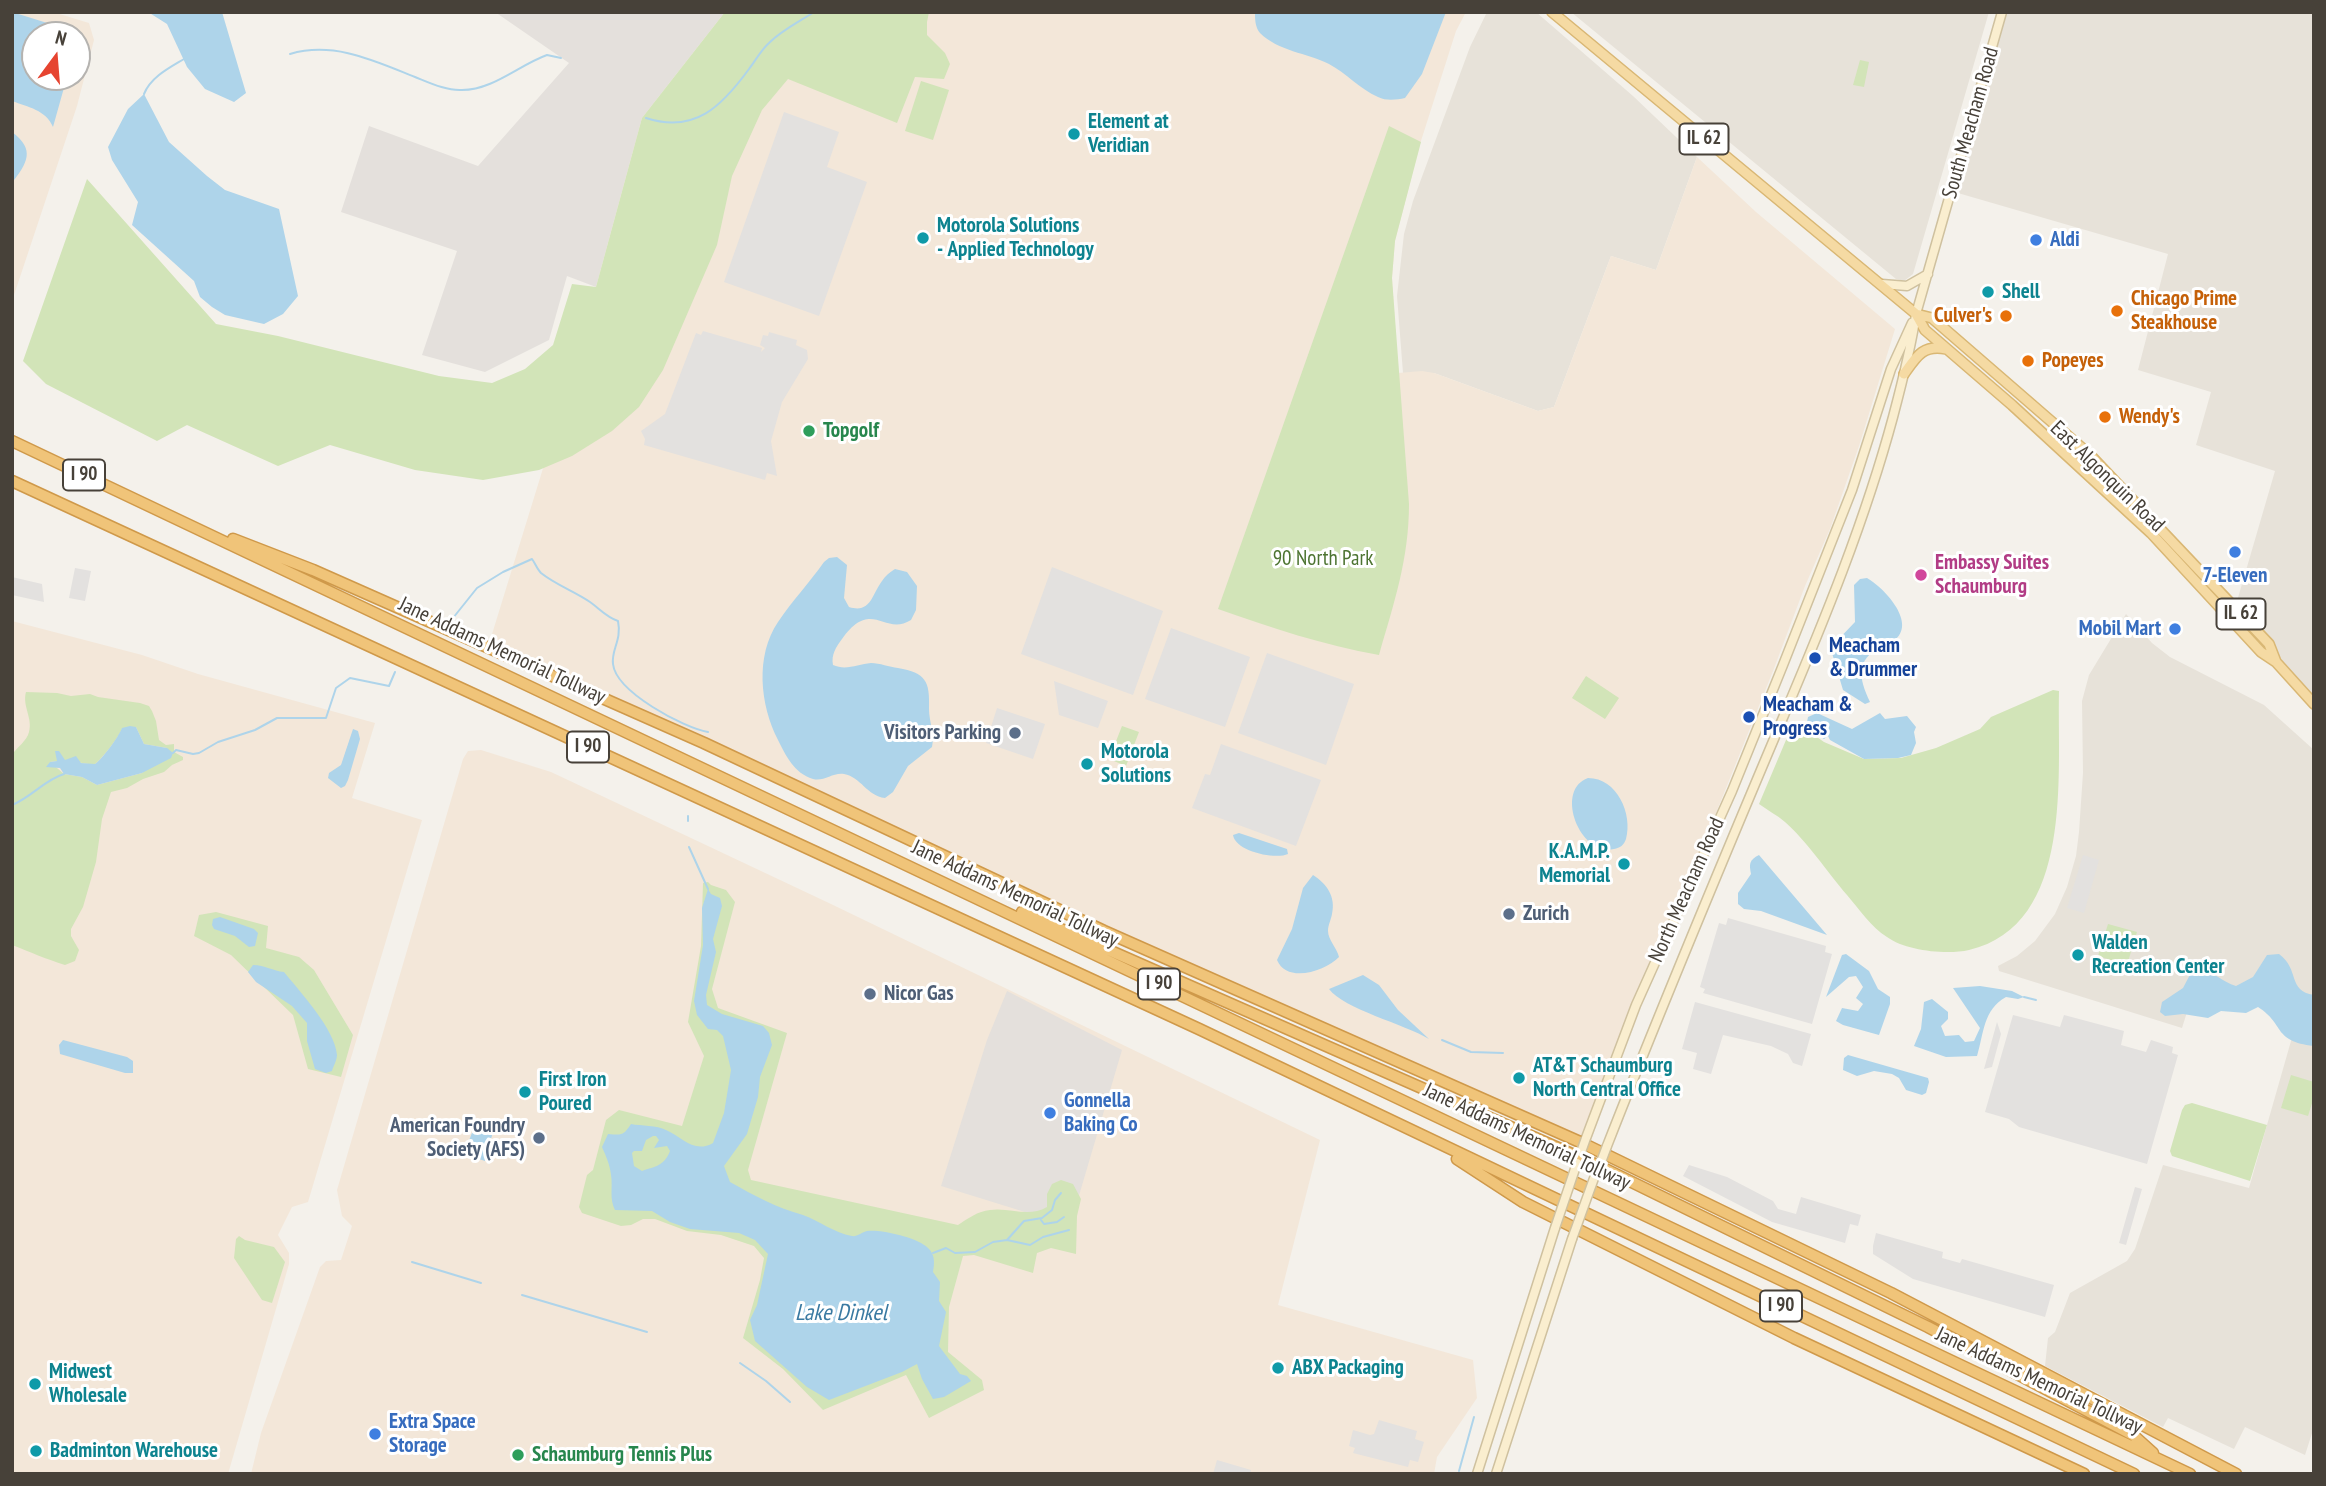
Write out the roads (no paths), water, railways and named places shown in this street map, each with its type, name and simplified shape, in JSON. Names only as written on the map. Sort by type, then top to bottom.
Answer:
[{"type":"highway","name":"Jane Addams Memorial Tollway","points":[[12,441],[2190,1474]]},
{"type":"highway","name":"Jane Addams Memorial Tollway","points":[[12,481],[1199,1029],[2134,1474]]},
{"type":"highway","points":[[155,509],[313,570],[704,743],[1104,931],[1580,1142],[1891,1293],[2236,1474]]},
{"type":"highway","points":[[852,838],[1599,1166],[1928,1327],[2133,1436],[2161,1460]]},
{"type":"highway","points":[[1427,1139],[1523,1202],[1794,1338],[2084,1474]]},
{"type":"main road","name":"East Algonquin Road","points":[[1552,12],[1916,314],[1925,330],[2151,533],[2260,652],[2276,662],[2314,704]]},
{"type":"main road","name":"South Meacham Road","points":[[1939,233],[2002,12]]},
{"type":"main road","name":"North Meacham Road","points":[[1496,1474],[1572,1239],[1599,1166],[1670,985],[1801,676],[1854,542],[1880,466],[1905,374],[1916,314],[1939,233]]},
{"type":"main road","points":[[1879,284],[1903,286],[1928,274]]},
{"type":"main road","name":"East Algonquin Road","points":[[1916,314],[1932,318],[2090,455],[2269,644],[2276,662]]},
{"type":"main road","name":"North Meacham Road","points":[[1477,1474],[1555,1228],[1636,1005],[1724,810],[1773,692],[1852,490],[1891,369],[1916,314]]},
{"type":"main road","points":[[1905,374],[1922,351],[1933,347],[1947,349]]},
{"type":"water","points":[[12,12],[41,21],[21,21],[21,91],[63,91],[53,127],[41,113],[12,101]]},
{"type":"water","points":[[148,12],[222,12],[246,93],[234,102],[205,89],[187,67],[167,24]]},
{"type":"water","points":[[1255,12],[1446,12],[1422,74],[1405,98],[1391,100],[1371,94],[1329,64],[1267,39],[1257,28]]},
{"type":"water","points":[[144,94],[169,142],[207,176],[225,190],[279,209],[298,296],[283,314],[264,324],[225,315],[200,297],[194,281],[132,225],[138,202],[112,160],[108,147],[128,109]]},
{"type":"water","points":[[12,132],[24,145],[27,157],[12,183]]},
{"type":"water","points":[[837,557],[847,565],[844,598],[849,607],[862,608],[870,602],[883,579],[895,569],[907,572],[917,586],[916,610],[911,620],[902,624],[870,619],[862,621],[852,627],[842,639],[833,658],[833,665],[838,667],[871,663],[907,670],[920,676],[927,685],[932,747],[908,766],[893,792],[885,798],[873,794],[855,779],[844,774],[817,780],[801,773],[788,758],[767,712],[763,665],[771,635],[783,614],[824,562]]},
{"type":"water","points":[[1867,578],[1895,605],[1902,623],[1901,632],[1896,639],[1873,652],[1863,664],[1863,685],[1870,702],[1865,704],[1843,690],[1832,646],[1855,622],[1854,585],[1860,579]]},
{"type":"water","points":[[1817,713],[1852,729],[1880,713],[1885,719],[1907,716],[1916,727],[1916,743],[1911,755],[1864,759],[1830,740],[1828,736],[1824,739],[1806,727],[1808,717]]},
{"type":"water","points":[[136,727],[144,744],[167,748],[173,753],[171,758],[142,773],[97,785],[82,777],[64,774],[60,768],[46,767],[50,762],[57,761],[55,751],[59,751],[65,760],[76,756],[81,763],[95,764],[110,748],[122,728]]},
{"type":"water","points":[[353,729],[358,731],[360,739],[348,780],[341,788],[328,778],[329,773],[341,765]]},
{"type":"water","points":[[1588,778],[1607,784],[1615,791],[1625,809],[1628,829],[1623,845],[1618,848],[1602,849],[1591,843],[1576,821],[1572,808],[1573,795],[1578,785]]},
{"type":"water","points":[[1239,833],[1287,849],[1288,854],[1274,856],[1248,850],[1235,841],[1233,835]]},
{"type":"water","points":[[1759,855],[1827,935],[1761,911],[1744,909],[1738,904],[1738,893],[1751,874],[1750,863]]},
{"type":"water","points":[[1313,875],[1326,887],[1333,902],[1328,934],[1339,957],[1325,967],[1307,973],[1289,972],[1277,960],[1292,929],[1303,888]]},
{"type":"water","name":"Lake Dinkel","points":[[708,889],[711,894],[720,898],[722,906],[713,939],[716,952],[706,995],[707,1005],[722,1014],[763,1026],[769,1033],[772,1045],[760,1077],[758,1097],[747,1134],[724,1166],[730,1182],[765,1201],[845,1234],[854,1236],[872,1231],[886,1232],[901,1235],[928,1248],[934,1258],[933,1272],[940,1282],[939,1301],[946,1312],[939,1346],[960,1374],[971,1381],[944,1397],[933,1399],[917,1364],[829,1400],[807,1387],[755,1341],[750,1320],[757,1305],[768,1254],[755,1240],[739,1233],[690,1229],[670,1222],[652,1211],[615,1210],[612,1202],[612,1179],[602,1147],[608,1134],[622,1134],[631,1124],[654,1126],[694,1146],[706,1146],[713,1143],[724,1113],[731,1070],[723,1036],[717,1030],[708,1029],[697,1015],[694,1001],[703,945],[702,908]],"holes":[[[656,1136],[659,1140],[654,1148],[667,1146],[670,1151],[662,1163],[642,1171],[634,1166],[632,1153],[642,1151],[646,1140]]]},
{"type":"water","points":[[220,917],[254,929],[258,933],[255,946],[249,947],[235,936],[214,929],[213,919]]},
{"type":"water","points":[[1846,954],[1869,971],[1878,989],[1890,997],[1879,1035],[1836,1021],[1842,1008],[1858,1011],[1863,1004],[1856,998],[1863,987],[1856,976],[1849,977],[1826,997],[1842,955]]},
{"type":"water","points":[[2279,954],[2290,966],[2300,989],[2314,995],[2314,1046],[2301,1044],[2285,1036],[2273,1020],[2258,1007],[2246,1013],[2221,1011],[2208,1018],[2183,1014],[2165,1016],[2160,1012],[2162,1002],[2183,988],[2194,967],[2201,965],[2202,970],[2236,986],[2253,977],[2267,955]]},
{"type":"water","points":[[253,965],[284,972],[316,1011],[335,1045],[337,1057],[332,1071],[326,1073],[315,1069],[307,1041],[307,1023],[292,1006],[256,982],[248,972]]},
{"type":"water","points":[[1363,975],[1379,985],[1398,1010],[1429,1039],[1347,1003],[1329,989]]},
{"type":"water","points":[[1980,986],[2012,991],[2024,997],[2006,997],[1993,1008],[1977,1056],[1946,1057],[1914,1046],[1921,1029],[1924,1002],[1932,999],[1948,1012],[1948,1019],[1941,1026],[1945,1036],[1959,1035],[1965,1042],[1974,1041],[1980,1028],[1953,988]]},
{"type":"water","points":[[63,1040],[127,1057],[133,1061],[133,1073],[60,1054],[59,1045]]},
{"type":"water","points":[[1848,1055],[1928,1078],[1926,1093],[1922,1095],[1906,1090],[1899,1078],[1892,1074],[1874,1071],[1857,1076],[1843,1070],[1844,1058]]},
{"type":"water","points":[[476,1122],[494,1128],[485,1161],[464,1154]]},
{"type":"waterway","points":[[646,118],[679,122],[706,113],[728,95],[769,43],[814,12]]},
{"type":"waterway","points":[[290,54],[338,51],[456,90],[473,89],[495,82],[547,55],[561,58]]},
{"type":"waterway","points":[[144,94],[156,78],[184,59]]},
{"type":"waterway","points":[[453,618],[477,588],[532,559],[547,577],[618,621],[619,634],[613,664],[617,675],[626,686],[668,716],[708,732]]},
{"type":"waterway","points":[[173,753],[176,750],[199,753],[218,742],[255,730],[277,718],[326,718],[336,688],[350,678],[389,686],[395,672]]},
{"type":"waterway","points":[[12,805],[64,774]]},
{"type":"waterway","points":[[688,816],[688,821]]},
{"type":"waterway","points":[[689,847],[708,889]]},
{"type":"waterway","points":[[2024,997],[2036,1000]]},
{"type":"waterway","points":[[1442,1040],[1471,1052],[1503,1053]]},
{"type":"waterway","points":[[933,1253],[946,1248],[955,1253],[975,1252],[993,1242],[1007,1240],[1024,1221],[1042,1218],[1052,1210],[1061,1193]]},
{"type":"waterway","points":[[1041,1220],[1044,1224],[1057,1222],[1064,1217]]},
{"type":"waterway","points":[[1007,1240],[1030,1245],[1043,1237],[1069,1230]]},
{"type":"waterway","points":[[412,1262],[481,1283]]},
{"type":"waterway","points":[[522,1295],[647,1332]]},
{"type":"waterway","points":[[740,1363],[790,1402]]},
{"type":"waterway","points":[[1459,1471],[1474,1417]]},
{"type":"place","name":"Element at Veridian","points":[[1074,134]]},
{"type":"place","name":"Motorola Solutions - Applied Technology","points":[[923,238]]},
{"type":"place","name":"Aldi","points":[[2036,240]]},
{"type":"place","name":"Shell","points":[[1988,292]]},
{"type":"place","name":"Chicago Prime Steakhouse","points":[[2117,311]]},
{"type":"place","name":"Culver's","points":[[2006,316]]},
{"type":"place","name":"Popeyes","points":[[2028,361]]},
{"type":"place","name":"Wendy's","points":[[2105,417]]},
{"type":"place","name":"Topgolf","points":[[809,431]]},
{"type":"place","name":"7-Eleven","points":[[2235,552]]},
{"type":"place","name":"Embassy Suites Schaumburg","points":[[1921,575]]},
{"type":"place","name":"Mobil Mart","points":[[2175,629]]},
{"type":"place","name":"Meacham & Drummer","points":[[1815,658]]},
{"type":"place","name":"Meacham & Progress","points":[[1749,717]]},
{"type":"place","name":"Visitors Parking","points":[[1015,733]]},
{"type":"place","name":"Motorola Solutions","points":[[1087,764]]},
{"type":"place","name":"K.A.M.P. Memorial","points":[[1624,864]]},
{"type":"place","name":"Zurich","points":[[1509,914]]},
{"type":"place","name":"Walden Recreation Center","points":[[2078,955]]},
{"type":"place","name":"Nicor Gas","points":[[870,994]]},
{"type":"place","name":"AT&T Schaumburg North Central Office","points":[[1519,1078]]},
{"type":"place","name":"First Iron Poured","points":[[525,1092]]},
{"type":"place","name":"Gonnella Baking Co","points":[[1050,1113]]},
{"type":"place","name":"American Foundry Society (AFS)","points":[[539,1138]]},
{"type":"place","name":"ABX Packaging","points":[[1278,1368]]},
{"type":"place","name":"Midwest Wholesale","points":[[35,1384]]},
{"type":"place","name":"Extra Space Storage","points":[[375,1434]]},
{"type":"place","name":"Badminton Warehouse","points":[[36,1451]]},
{"type":"place","name":"Schaumburg Tennis Plus","points":[[518,1455]]},
{"type":"park label","name":"90 North Park","points":[[1323,559]]}]
